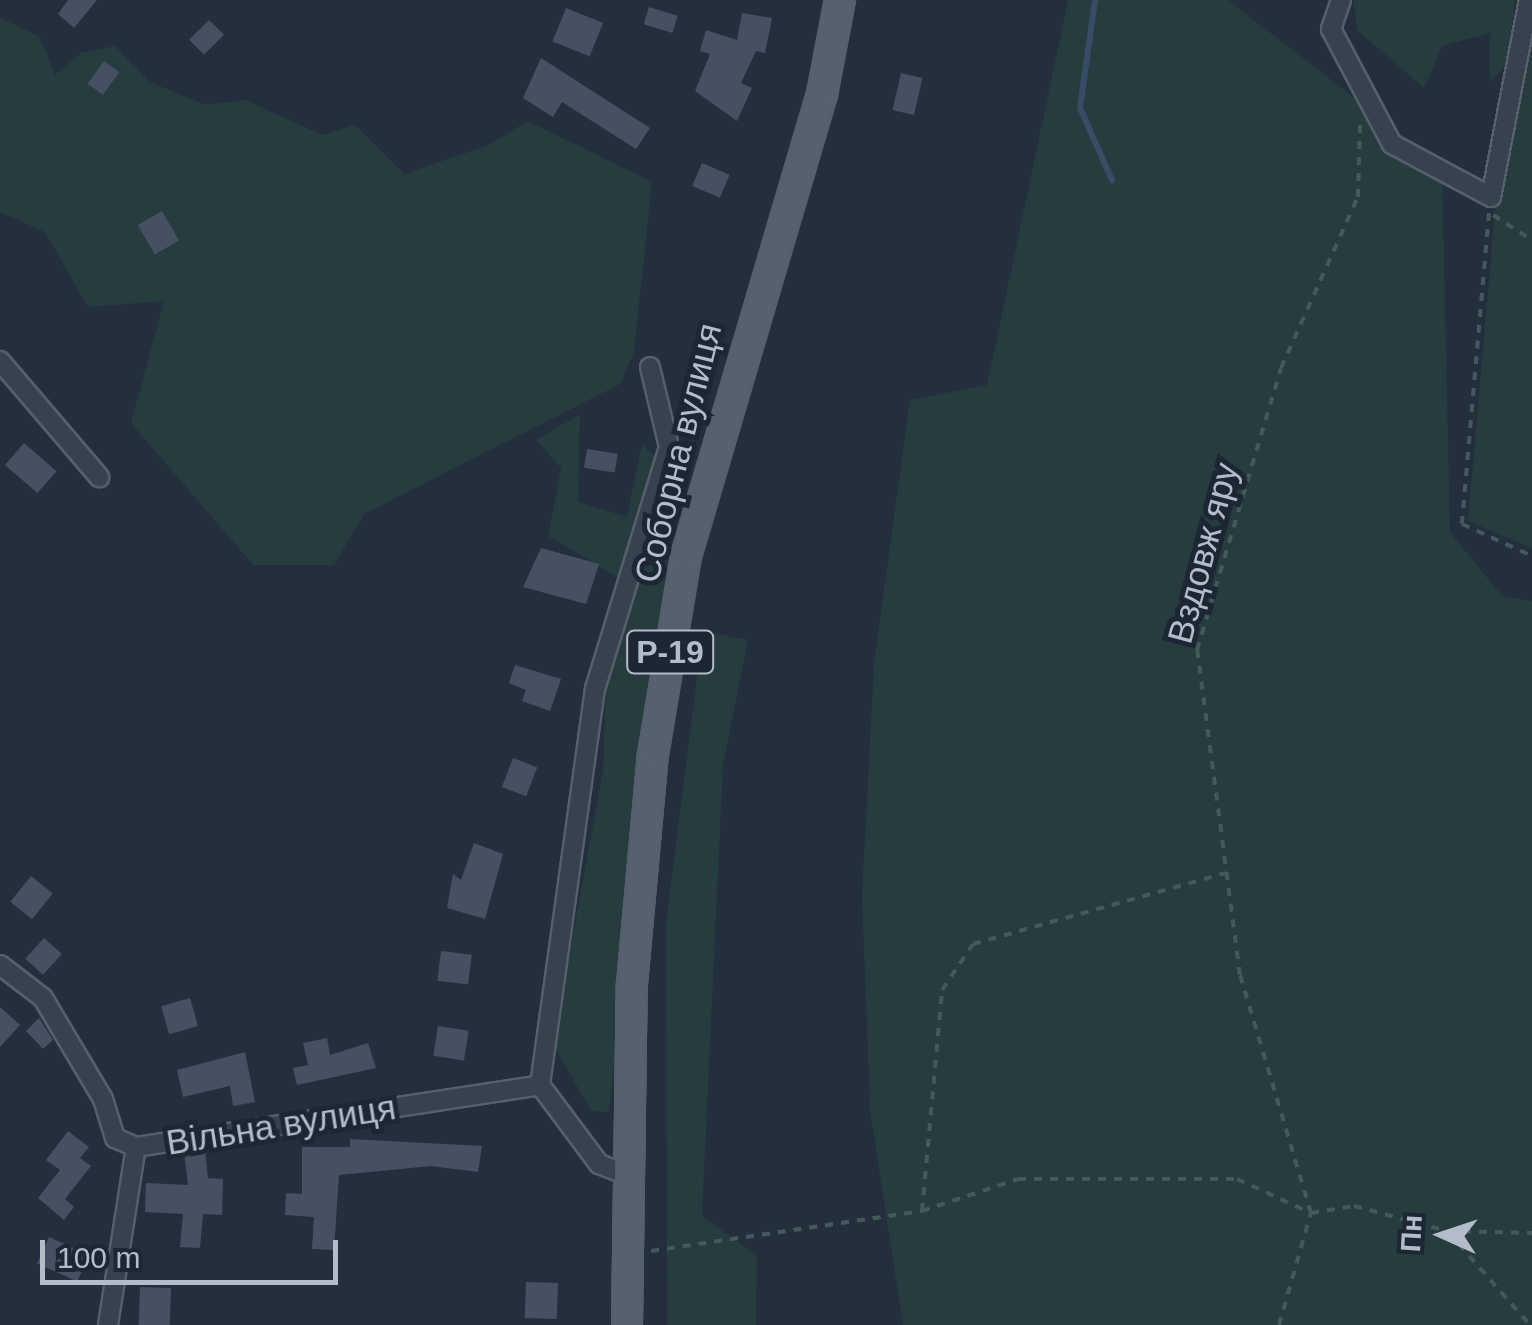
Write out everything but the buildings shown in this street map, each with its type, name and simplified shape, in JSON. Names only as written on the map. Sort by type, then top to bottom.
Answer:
[{"type":"main road","name":"Соборна вулиця","points":[[628,1325],[624,1174],[653,755],[686,556],[822,94],[840,0]]},
{"type":"street","points":[[1342,0],[1332,29],[1361,94],[1392,144],[1490,205],[1529,0]]},
{"type":"street","points":[[0,361],[100,478]]},
{"type":"street","name":"Соборна вулиця","points":[[540,1085],[595,689],[668,446],[650,367]]},
{"type":"street","name":"Вільна вулиця","points":[[0,965],[43,998],[104,1100],[115,1138],[136,1147],[540,1085]]},
{"type":"street","points":[[540,1085],[599,1164],[624,1174]]},
{"type":"street","points":[[108,1325],[136,1147]]},
{"type":"path","name":"Вздовж яру","points":[[1311,1212],[1240,974],[1197,650],[1281,368],[1358,197],[1361,94]]},
{"type":"path","points":[[1490,205],[1532,240]]},
{"type":"path","points":[[1490,205],[1462,524],[1532,556]]},
{"type":"path","points":[[922,1210],[942,990],[974,944],[1228,873]]},
{"type":"path","points":[[626,1255],[922,1210],[1018,1179],[1217,1179],[1311,1212],[1354,1206],[1447,1231],[1532,1234]]},
{"type":"path","points":[[1279,1325],[1311,1212]]},
{"type":"path","points":[[1447,1231],[1530,1325]]},
{"type":"green space","points":[[1068,0],[1228,0],[1442,166],[1450,532],[1502,596],[1532,601],[1532,1325],[903,1325],[870,1110],[862,895],[874,663],[910,400],[987,385]]},
{"type":"green space","points":[[1353,0],[1515,0],[1508,62],[1490,83],[1490,33],[1442,46],[1424,88],[1357,30]]},
{"type":"green space","points":[[1532,14],[1532,548],[1468,521],[1496,200]]},
{"type":"green space","points":[[0,18],[39,36],[55,75],[81,53],[115,46],[150,82],[206,105],[245,100],[322,135],[355,125],[404,174],[489,145],[528,121],[652,182],[634,352],[620,384],[364,514],[334,565],[253,565],[131,423],[164,301],[88,307],[45,232],[0,212]]},
{"type":"green space","points":[[580,414],[578,502],[627,517],[642,444],[676,477],[609,1112],[591,1111],[553,1044],[603,770],[606,691],[635,587],[548,536],[561,468],[536,440]]},
{"type":"green space","points":[[703,631],[748,640],[723,765],[702,1216],[757,1256],[756,1325],[667,1325],[666,924]]},
{"type":"waterway","points":[[1095,0],[1080,108],[1112,180]]}]
